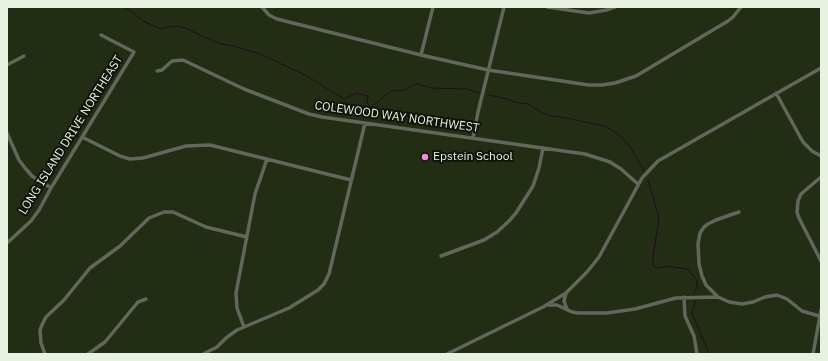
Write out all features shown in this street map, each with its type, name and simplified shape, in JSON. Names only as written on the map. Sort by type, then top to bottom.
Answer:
[{"type":"street","points":[[262,7],[269,15],[277,19],[421,55],[488,70],[602,85],[615,83],[636,76],[728,21],[741,7]]},
{"type":"street","points":[[421,55],[433,7]]},
{"type":"street","points":[[473,138],[504,7]]},
{"type":"street","points":[[547,7],[589,13],[616,7]]},
{"type":"street","name":"LONG ISLAND DRIVE NORTHEAST","points":[[7,243],[31,221],[39,210],[50,188],[134,52],[101,35]]},
{"type":"street","points":[[7,65],[24,56]]},
{"type":"street","name":"COLEWOOD WAY NORTHWEST","points":[[157,71],[162,70],[172,61],[183,60],[244,89],[297,110],[322,117],[585,154],[610,162],[621,169],[638,184]]},
{"type":"street","points":[[447,354],[547,305],[566,292],[587,272],[602,252],[646,171],[658,161],[821,68]]},
{"type":"street","points":[[776,93],[803,142],[812,151],[821,156]]},
{"type":"street","points":[[203,354],[217,347],[231,334],[289,308],[318,290],[324,284],[329,274],[365,123]]},
{"type":"street","points":[[7,133],[19,160],[25,168],[38,181],[50,188]]},
{"type":"street","points":[[82,137],[120,156],[130,159],[143,158],[186,146],[216,146],[351,180]]},
{"type":"street","points":[[441,256],[484,240],[510,222],[533,186],[539,168],[543,148]]},
{"type":"street","points":[[244,327],[237,308],[236,298],[255,194],[268,159]]},
{"type":"street","points":[[821,177],[802,194],[798,200],[797,212],[821,261]]},
{"type":"street","points":[[45,354],[41,343],[40,330],[46,317],[64,300],[90,268],[120,246],[149,218],[164,212],[173,212],[206,227],[247,237]]},
{"type":"street","points":[[739,212],[708,224],[700,233],[698,240],[699,264],[702,276],[709,289],[718,297],[730,302],[742,304],[777,295],[787,299],[802,311],[819,316]]},
{"type":"street","points":[[702,297],[709,289]]},
{"type":"street","points":[[566,292],[564,301],[568,310]]},
{"type":"street","points":[[547,305],[557,305],[578,313],[618,312],[635,309],[668,299],[684,297],[718,297]]},
{"type":"street","points":[[684,297],[685,316],[694,336],[697,354]]},
{"type":"street","points":[[88,354],[105,342],[138,302],[146,299]]},
{"type":"street","points":[[813,354],[821,310]]},
{"type":"waterway","points":[[125,7],[145,22],[162,29],[177,26],[185,28],[218,43],[260,54],[305,75],[344,99],[356,93],[368,96],[367,102],[370,108],[391,91],[405,90],[418,84],[431,88],[467,89],[480,93]]},
{"type":"waterway","points":[[489,95],[528,104],[543,113],[552,116],[604,126],[617,133],[624,140],[644,170]]},
{"type":"waterway","points":[[648,180],[659,218],[653,266],[657,268],[668,266],[687,269],[697,280],[697,287],[694,294]]},
{"type":"waterway","points":[[695,300],[692,313],[709,354]]},
{"type":"place","name":"Epstein School","points":[[425,157]]}]
